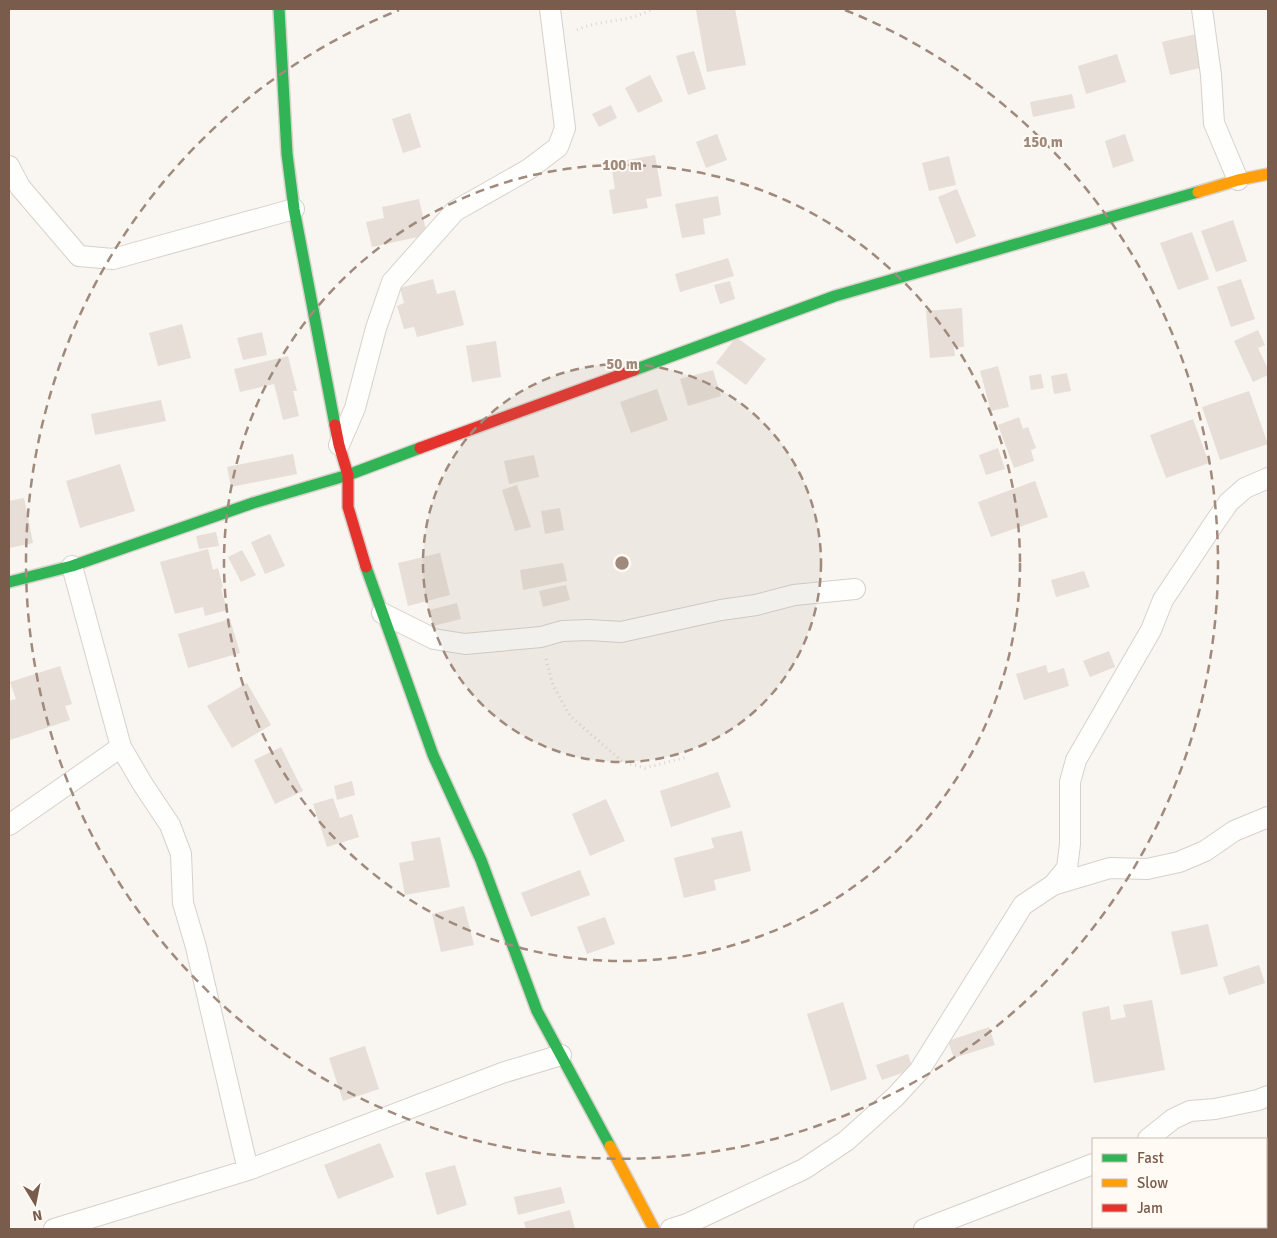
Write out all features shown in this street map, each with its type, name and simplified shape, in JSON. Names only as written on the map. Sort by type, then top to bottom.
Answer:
[{"type":"street","points":[[279,9],[284,70],[287,154],[294,209],[339,445],[348,475],[348,507],[382,613],[433,756],[481,860],[537,1011],[654,1229]]},
{"type":"street","points":[[339,445],[355,408],[376,328],[392,282],[455,211],[529,169],[558,147],[565,128],[550,9]]},
{"type":"street","points":[[1202,9],[1211,75],[1214,123],[1238,180]]},
{"type":"street","points":[[9,166],[20,187],[79,256],[113,259],[294,209]]},
{"type":"street","points":[[9,582],[72,566],[252,503],[348,475],[835,296],[1238,180],[1268,174]]},
{"type":"street","points":[[671,1229],[687,1224],[804,1169],[846,1141],[895,1097],[919,1071],[1023,906],[1053,885],[1067,868],[1070,844],[1070,782],[1076,760],[1151,630],[1163,600],[1229,502],[1245,488],[1268,478]]},
{"type":"street","points":[[72,566],[121,747],[142,783],[170,824],[181,854],[183,903],[196,947],[248,1170]]},
{"type":"street","points":[[382,613],[434,639],[465,644],[540,636],[562,631],[621,632],[703,614],[756,605],[794,595],[855,589]]},
{"type":"street","points":[[9,825],[121,747]]},
{"type":"street","points":[[1053,885],[1110,868],[1146,869],[1179,862],[1205,851],[1234,831],[1268,818]]},
{"type":"street","points":[[54,1229],[248,1170],[502,1073],[561,1055]]},
{"type":"street","points":[[1149,1138],[1173,1119],[1190,1111],[1215,1109],[1258,1100],[1268,1096]]},
{"type":"street","points":[[924,1229],[1092,1164]]},
{"type":"path","points":[[555,41],[585,26],[619,21],[652,9]]},
{"type":"path","points":[[540,636],[553,685],[570,716],[623,762],[645,768],[687,757]]},
{"type":"building","points":[[735,9],[746,65],[707,72],[696,10]]},
{"type":"building","points":[[1196,34],[1204,67],[1170,75],[1162,42]]},
{"type":"building","points":[[694,51],[706,89],[688,95],[676,56]]},
{"type":"building","points":[[1117,54],[1126,82],[1086,94],[1078,66]]},
{"type":"building","points":[[650,75],[663,101],[638,113],[625,88]]},
{"type":"building","points":[[1072,94],[1075,108],[1033,117],[1030,102]]},
{"type":"building","points":[[611,105],[617,118],[599,127],[592,114]]},
{"type":"building","points":[[410,113],[421,147],[403,153],[392,119]]},
{"type":"building","points":[[717,134],[727,160],[706,168],[696,142]]},
{"type":"building","points":[[1125,134],[1134,161],[1113,168],[1105,141]]},
{"type":"building","points":[[655,155],[662,196],[646,199],[648,208],[613,214],[609,190],[615,189],[611,163]]},
{"type":"building","points":[[949,156],[956,185],[929,191],[922,163]]},
{"type":"building","points":[[957,189],[976,236],[956,244],[938,197]]},
{"type":"building","points":[[718,196],[721,215],[703,219],[705,234],[682,238],[675,204]]},
{"type":"building","points":[[419,199],[427,235],[372,247],[366,222],[384,218],[382,207]]},
{"type":"building","points":[[1233,220],[1247,261],[1216,272],[1201,231]]},
{"type":"building","points":[[1192,232],[1209,279],[1178,290],[1160,243]]},
{"type":"building","points":[[728,258],[734,276],[680,292],[675,274]]},
{"type":"building","points":[[433,279],[437,294],[455,290],[464,325],[417,337],[414,327],[404,329],[397,306],[404,303],[400,288]]},
{"type":"building","points":[[1241,279],[1255,319],[1231,327],[1217,287]]},
{"type":"building","points":[[730,281],[735,299],[720,304],[714,285]]},
{"type":"building","points":[[962,308],[964,347],[954,347],[955,356],[930,358],[926,311]]},
{"type":"building","points":[[182,324],[191,358],[158,366],[149,333]]},
{"type":"building","points":[[1258,330],[1265,345],[1258,348],[1268,369],[1268,375],[1253,382],[1234,341]]},
{"type":"building","points":[[262,332],[267,355],[243,360],[237,338]]},
{"type":"building","points":[[736,337],[766,359],[746,385],[716,363]]},
{"type":"building","points":[[496,341],[501,377],[472,382],[466,346]]},
{"type":"building","points":[[288,356],[297,391],[293,391],[299,416],[283,420],[274,384],[240,392],[234,369]]},
{"type":"building","points":[[998,366],[1009,407],[991,411],[980,371]]},
{"type":"building","points":[[713,370],[721,396],[688,406],[680,379]]},
{"type":"building","points":[[1067,373],[1071,391],[1054,394],[1051,376]]},
{"type":"building","points":[[1041,374],[1044,388],[1031,390],[1029,376]]},
{"type":"building","points":[[657,389],[668,420],[631,433],[620,402]]},
{"type":"building","points":[[1249,391],[1268,444],[1220,460],[1202,407]]},
{"type":"building","points":[[161,400],[166,421],[95,435],[91,414]]},
{"type":"building","points":[[1019,417],[1023,429],[1028,427],[1036,448],[1031,450],[1034,461],[1014,468],[998,425]]},
{"type":"building","points":[[1193,419],[1209,463],[1166,478],[1150,435]]},
{"type":"building","points":[[998,448],[1005,469],[986,475],[979,455]]},
{"type":"building","points":[[293,454],[297,474],[231,487],[227,467]]},
{"type":"building","points":[[534,455],[539,477],[509,484],[504,461]]},
{"type":"building","points":[[120,464],[135,511],[80,528],[66,481]]},
{"type":"building","points":[[1035,481],[1048,517],[991,537],[978,502]]},
{"type":"building","points":[[517,485],[531,527],[515,531],[502,490]]},
{"type":"building","points":[[24,498],[33,543],[9,548],[9,501]]},
{"type":"building","points":[[560,508],[564,530],[545,534],[541,511]]},
{"type":"building","points":[[216,532],[219,546],[199,549],[196,536]]},
{"type":"building","points":[[270,534],[285,566],[265,574],[251,542]]},
{"type":"building","points":[[208,549],[213,570],[218,568],[227,610],[205,616],[203,607],[175,614],[160,562]]},
{"type":"building","points":[[242,550],[256,575],[241,582],[228,557]]},
{"type":"building","points":[[440,553],[450,595],[408,606],[398,563]]},
{"type":"building","points":[[563,563],[567,581],[523,590],[520,570]]},
{"type":"building","points":[[1084,571],[1090,587],[1056,597],[1051,580]]},
{"type":"building","points":[[566,585],[570,600],[543,607],[539,591]]},
{"type":"building","points":[[457,603],[461,619],[433,626],[429,610]]},
{"type":"building","points":[[230,619],[240,653],[188,668],[178,634]]},
{"type":"building","points":[[1109,651],[1115,667],[1090,677],[1083,661]]},
{"type":"building","points":[[1046,665],[1048,673],[1064,668],[1069,686],[1024,700],[1016,674]]},
{"type":"building","points":[[60,666],[72,704],[65,706],[70,720],[10,740],[9,701],[16,699],[10,682]]},
{"type":"building","points":[[247,683],[271,725],[232,748],[207,706]]},
{"type":"building","points":[[281,747],[303,791],[275,804],[254,760]]},
{"type":"building","points":[[718,772],[731,807],[671,827],[660,791]]},
{"type":"building","points":[[352,781],[355,795],[337,800],[334,786]]},
{"type":"building","points":[[333,798],[340,818],[352,814],[359,837],[327,847],[313,804]]},
{"type":"building","points":[[606,799],[625,841],[590,856],[572,814]]},
{"type":"building","points":[[742,831],[751,871],[714,880],[716,890],[684,898],[674,858],[714,848],[711,838]]},
{"type":"building","points":[[440,837],[450,887],[405,895],[399,863],[414,860],[411,842]]},
{"type":"building","points":[[580,870],[590,895],[531,917],[521,893]]},
{"type":"building","points":[[464,906],[474,945],[441,952],[432,914]]},
{"type":"building","points":[[605,917],[615,944],[587,954],[577,927]]},
{"type":"building","points":[[1208,924],[1218,966],[1181,975],[1171,932]]},
{"type":"building","points":[[1259,965],[1265,983],[1229,995],[1223,977]]},
{"type":"building","points":[[1152,1000],[1165,1070],[1094,1083],[1082,1012],[1109,1006],[1111,1020],[1126,1017],[1123,1005]]},
{"type":"building","points":[[843,1002],[867,1079],[831,1091],[807,1014]]},
{"type":"building","points":[[989,1027],[995,1045],[954,1058],[948,1041]]},
{"type":"building","points":[[365,1046],[379,1089],[343,1101],[329,1058]]},
{"type":"building","points":[[908,1054],[913,1069],[882,1080],[876,1065]]},
{"type":"building","points":[[380,1143],[394,1177],[338,1199],[324,1165]]},
{"type":"building","points":[[455,1165],[467,1205],[437,1215],[425,1173]]},
{"type":"building","points":[[561,1187],[565,1203],[518,1215],[514,1197]]},
{"type":"building","points":[[570,1210],[575,1229],[526,1229],[524,1222]]},
{"type":"building","points":[[1229,1228],[1255,1229],[1230,1229]]},
{"type":"traffic: fast","points":[[279,9],[287,154],[294,209],[335,425]]},
{"type":"traffic: fast","points":[[634,370],[835,296],[1198,192]]},
{"type":"traffic: fast","points":[[9,582],[72,566],[253,503],[348,475],[420,448]]},
{"type":"traffic: fast","points":[[366,567],[433,755],[481,860],[537,1011],[610,1146]]},
{"type":"traffic: slow","points":[[1198,192],[1238,180],[1268,174]]},
{"type":"traffic: slow","points":[[610,1146],[654,1229]]},
{"type":"traffic: jam","points":[[420,448],[634,370]]},
{"type":"traffic: jam","points":[[335,425],[348,475],[348,507],[366,567]]}]
